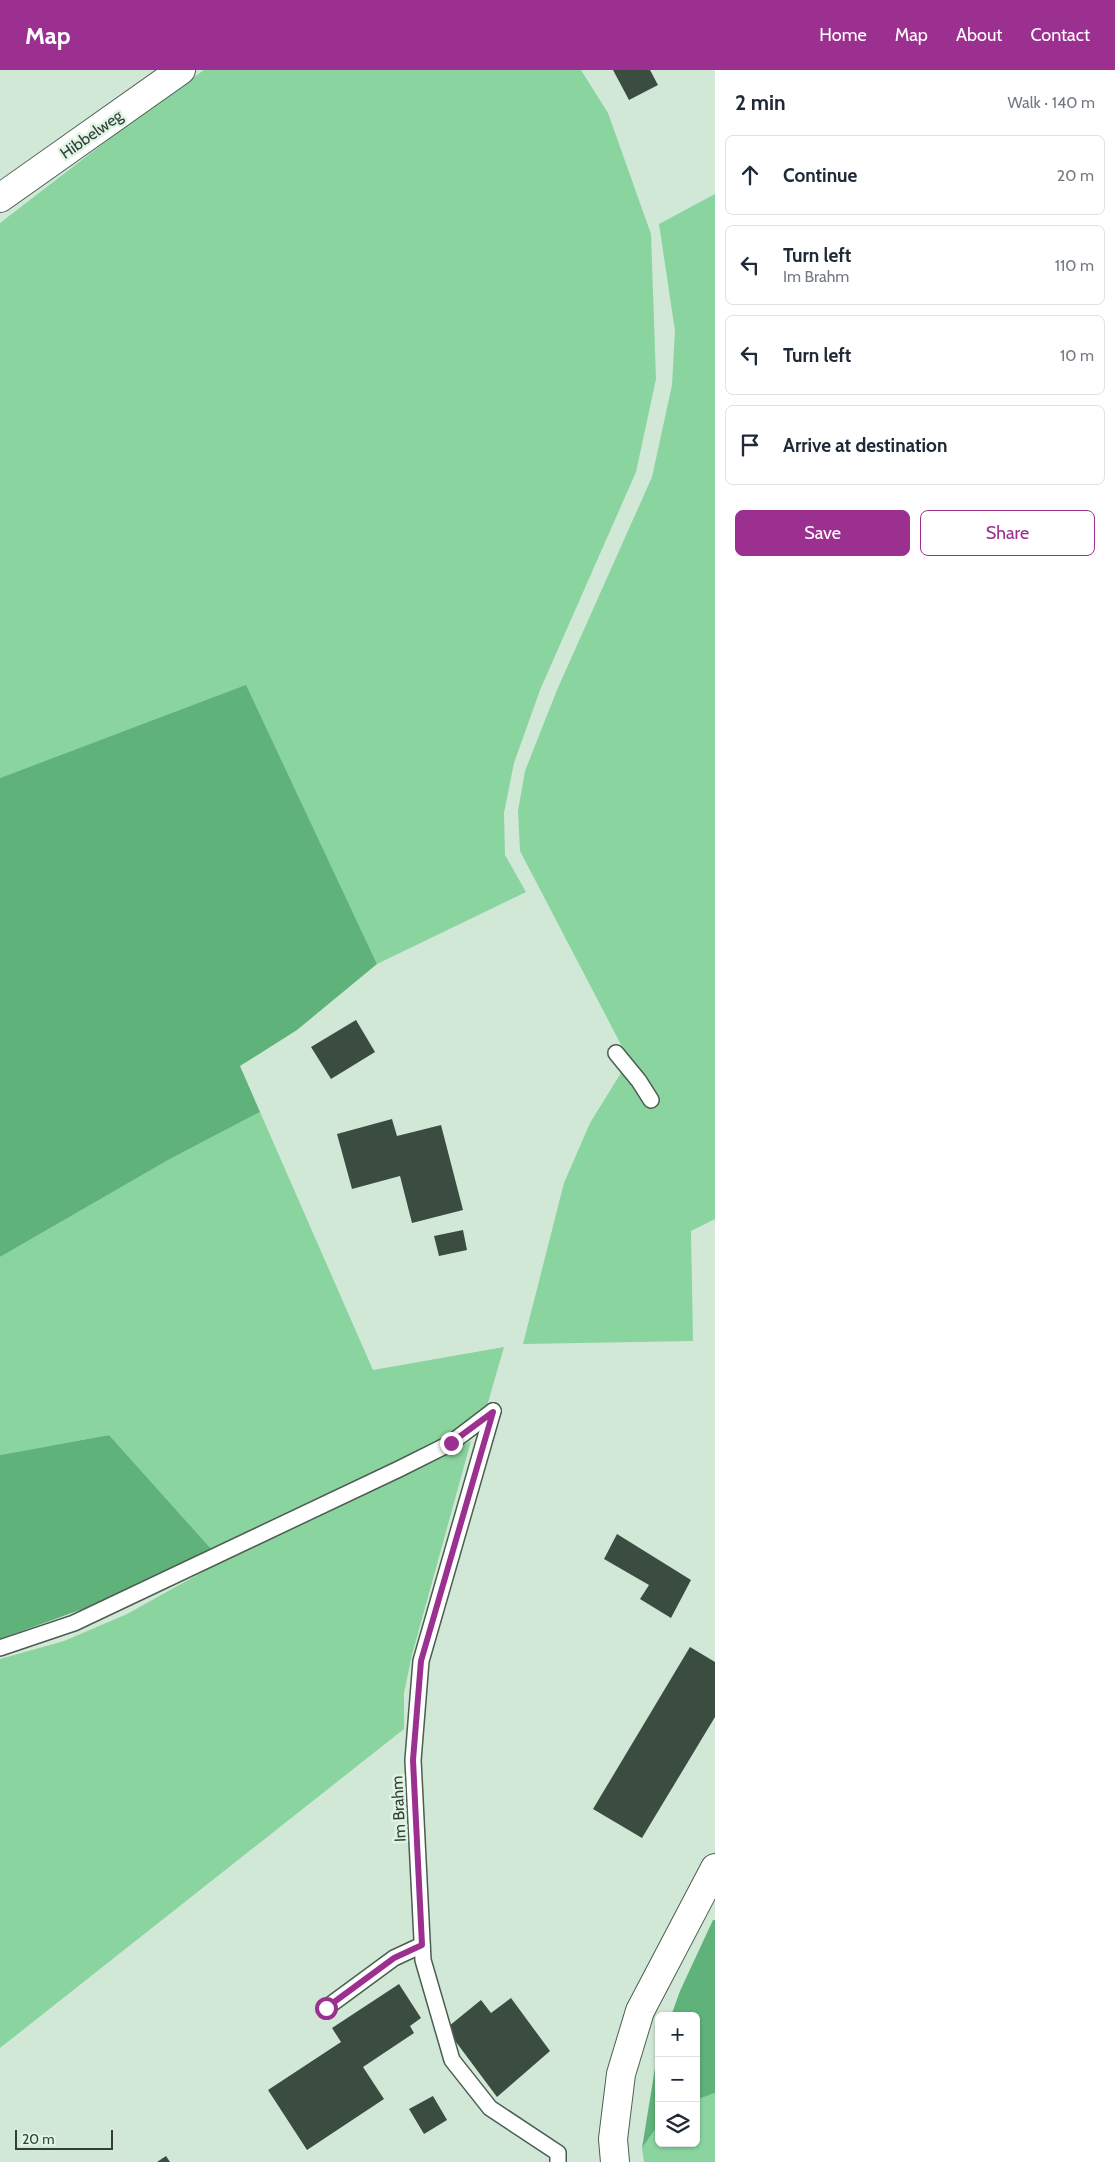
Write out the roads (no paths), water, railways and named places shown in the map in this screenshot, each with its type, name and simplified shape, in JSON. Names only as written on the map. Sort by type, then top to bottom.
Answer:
[{"type":"main road","name":"Hibbelweg","points":[[0,198],[181,70]]},
{"type":"main road","points":[[615,2162],[613,2138],[621,2074],[640,2010],[715,1868]]},
{"type":"lane","points":[[616,1053],[639,1081],[651,1100]]},
{"type":"lane","name":"Im Brahm","points":[[0,1648],[74,1623],[399,1469],[451,1443],[493,1412],[421,1661],[413,1760],[423,1960],[452,2060],[490,2108],[558,2153],[558,2162]]},
{"type":"lane","points":[[326,2008],[394,1958],[422,1945]]}]
